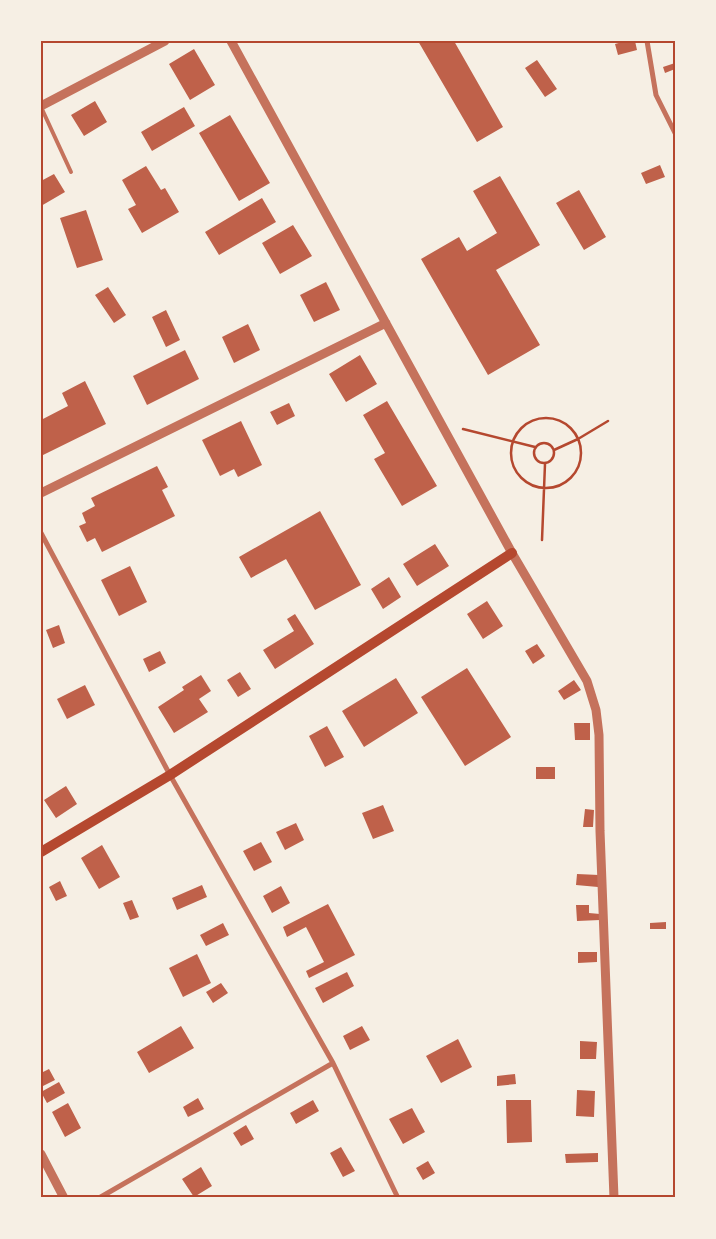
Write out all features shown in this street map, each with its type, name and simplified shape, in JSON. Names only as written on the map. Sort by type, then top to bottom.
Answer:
[{"type":"main road","points":[[41,852],[170,775],[512,553]]},
{"type":"street","points":[[41,107],[165,41]]},
{"type":"street","points":[[231,41],[512,553],[587,681],[596,710],[599,735],[600,831],[614,1198]]},
{"type":"street","points":[[647,41],[656,95],[675,133]]},
{"type":"street","points":[[41,494],[386,323]]},
{"type":"street","points":[[41,533],[170,775],[333,1063],[398,1198]]},
{"type":"street","points":[[98,1198],[333,1063]]},
{"type":"street","points":[[41,1154],[64,1198]]},
{"type":"lane","points":[[41,107],[71,172]]},
{"type":"path","points":[[546,417],[562,421],[569,426],[578,439],[581,457],[575,473],[563,484],[544,488],[530,484],[517,473],[511,457],[512,442],[517,432],[529,421],[546,417]]},
{"type":"path","points":[[554,450],[578,439],[608,421]]},
{"type":"path","points":[[463,428],[535,447],[543,442],[548,443],[554,450],[553,459],[545,464]]},
{"type":"path","points":[[535,447],[534,456],[536,460],[545,464]]},
{"type":"path","points":[[542,540],[545,464]]},
{"type":"building","points":[[418,41],[454,41],[503,127],[477,142]]},
{"type":"building","points":[[635,41],[637,50],[618,55],[615,44]]},
{"type":"building","points":[[194,49],[215,85],[190,100],[169,64]]},
{"type":"building","points":[[537,60],[557,89],[545,97],[525,68]]},
{"type":"building","points":[[675,63],[675,69],[665,73],[663,67]]},
{"type":"building","points":[[95,101],[107,122],[84,136],[71,115]]},
{"type":"building","points":[[184,107],[195,126],[152,151],[141,132]]},
{"type":"building","points":[[230,115],[270,183],[239,201],[199,133]]},
{"type":"building","points":[[660,165],[665,177],[646,184],[641,173]]},
{"type":"building","points":[[146,166],[161,190],[165,188],[179,212],[142,233],[128,209],[136,205],[122,180]]},
{"type":"building","points":[[54,174],[65,192],[41,206],[41,181]]},
{"type":"building","points":[[500,176],[540,245],[496,270],[540,345],[488,375],[421,259],[459,237],[467,251],[497,233],[473,191]]},
{"type":"building","points":[[579,190],[606,237],[584,250],[556,203]]},
{"type":"building","points":[[262,198],[276,222],[219,255],[205,232]]},
{"type":"building","points":[[86,210],[103,260],[77,268],[60,218]]},
{"type":"building","points":[[293,225],[312,256],[280,274],[262,243]]},
{"type":"building","points":[[326,282],[340,310],[314,322],[300,295]]},
{"type":"building","points":[[108,287],[126,315],[114,323],[95,295]]},
{"type":"building","points":[[166,310],[180,340],[166,347],[152,317]]},
{"type":"building","points":[[248,324],[260,350],[234,363],[222,337]]},
{"type":"building","points":[[185,350],[199,379],[147,405],[133,376]]},
{"type":"building","points":[[360,355],[377,384],[346,402],[329,374]]},
{"type":"building","points":[[85,381],[106,424],[41,456],[41,420],[68,406],[62,393]]},
{"type":"building","points":[[387,401],[437,486],[402,506],[374,459],[385,453],[363,415]]},
{"type":"building","points":[[289,403],[295,416],[277,425],[270,412]]},
{"type":"building","points":[[241,421],[262,465],[238,477],[234,469],[220,476],[202,440]]},
{"type":"building","points":[[157,466],[168,487],[162,490],[175,516],[102,552],[95,538],[87,542],[79,526],[86,523],[82,513],[95,506],[91,498]]},
{"type":"building","points":[[320,511],[361,585],[315,610],[286,559],[251,578],[239,557]]},
{"type":"building","points":[[435,544],[449,566],[417,586],[403,564]]},
{"type":"building","points":[[130,566],[147,602],[119,616],[101,580]]},
{"type":"building","points":[[389,577],[401,597],[383,609],[371,589]]},
{"type":"building","points":[[487,601],[503,626],[483,639],[467,614]]},
{"type":"building","points":[[295,614],[314,644],[275,669],[263,650],[294,631],[287,619]]},
{"type":"building","points":[[59,625],[65,643],[53,648],[46,630]]},
{"type":"building","points":[[537,644],[545,656],[533,664],[525,651]]},
{"type":"building","points":[[160,651],[166,663],[149,672],[143,659]]},
{"type":"building","points":[[467,668],[511,737],[465,766],[421,697]]},
{"type":"building","points":[[240,672],[251,689],[238,697],[227,680]]},
{"type":"building","points":[[201,675],[211,691],[199,699],[208,712],[174,733],[158,707],[184,690],[182,687]]},
{"type":"building","points":[[396,678],[418,713],[364,747],[342,711]]},
{"type":"building","points":[[574,680],[581,690],[564,700],[558,691]]},
{"type":"building","points":[[85,685],[95,705],[67,719],[57,699]]},
{"type":"building","points":[[574,723],[590,723],[590,740],[575,740]]},
{"type":"building","points":[[327,726],[344,757],[325,767],[309,736]]},
{"type":"building","points":[[536,767],[555,767],[555,779],[536,779]]},
{"type":"building","points":[[66,786],[77,804],[56,818],[44,800]]},
{"type":"building","points":[[383,805],[394,831],[373,839],[362,813]]},
{"type":"building","points":[[585,809],[594,810],[593,827],[583,827]]},
{"type":"building","points":[[296,823],[304,840],[285,850],[276,832]]},
{"type":"building","points":[[261,842],[272,862],[254,871],[243,851]]},
{"type":"building","points":[[102,845],[120,877],[99,889],[81,858]]},
{"type":"building","points":[[577,874],[599,875],[598,887],[576,885]]},
{"type":"building","points":[[60,881],[67,896],[56,901],[49,887]]},
{"type":"building","points":[[202,885],[207,897],[177,910],[172,898]]},
{"type":"building","points":[[281,886],[290,903],[272,913],[263,896]]},
{"type":"building","points":[[132,900],[139,917],[130,920],[123,903]]},
{"type":"building","points":[[328,904],[355,955],[309,978],[306,971],[324,962],[306,927],[287,937],[283,927]]},
{"type":"building","points":[[576,905],[589,905],[589,913],[600,914],[600,920],[577,921]]},
{"type":"building","points":[[666,922],[666,929],[650,929],[650,923]]},
{"type":"building","points":[[223,923],[229,935],[206,946],[200,935]]},
{"type":"building","points":[[578,952],[597,952],[597,962],[578,963]]},
{"type":"building","points":[[197,954],[211,983],[183,997],[169,968]]},
{"type":"building","points":[[347,972],[354,986],[323,1003],[315,988]]},
{"type":"building","points":[[221,983],[228,993],[213,1003],[206,992]]},
{"type":"building","points":[[181,1026],[194,1048],[149,1073],[137,1052]]},
{"type":"building","points":[[362,1026],[370,1040],[350,1050],[343,1036]]},
{"type":"building","points":[[458,1039],[472,1067],[441,1083],[426,1056]]},
{"type":"building","points":[[580,1041],[597,1042],[596,1059],[580,1059]]},
{"type":"building","points":[[49,1069],[55,1080],[41,1087],[41,1073]]},
{"type":"building","points":[[515,1074],[516,1084],[497,1086],[497,1076]]},
{"type":"building","points":[[59,1082],[65,1093],[47,1103],[41,1092]]},
{"type":"building","points":[[577,1090],[595,1091],[594,1117],[576,1116]]},
{"type":"building","points":[[198,1098],[204,1109],[188,1117],[183,1107]]},
{"type":"building","points":[[313,1100],[319,1111],[296,1124],[290,1113]]},
{"type":"building","points":[[506,1100],[531,1100],[532,1142],[507,1143]]},
{"type":"building","points":[[68,1103],[81,1128],[65,1137],[52,1112]]},
{"type":"building","points":[[412,1108],[425,1132],[403,1144],[389,1119]]},
{"type":"building","points":[[246,1125],[254,1139],[241,1146],[233,1133]]},
{"type":"building","points":[[341,1147],[355,1171],[343,1177],[330,1153]]},
{"type":"building","points":[[598,1153],[598,1162],[566,1163],[565,1154]]},
{"type":"building","points":[[428,1161],[435,1173],[423,1180],[416,1168]]},
{"type":"building","points":[[201,1167],[212,1186],[194,1197],[182,1179]]}]
